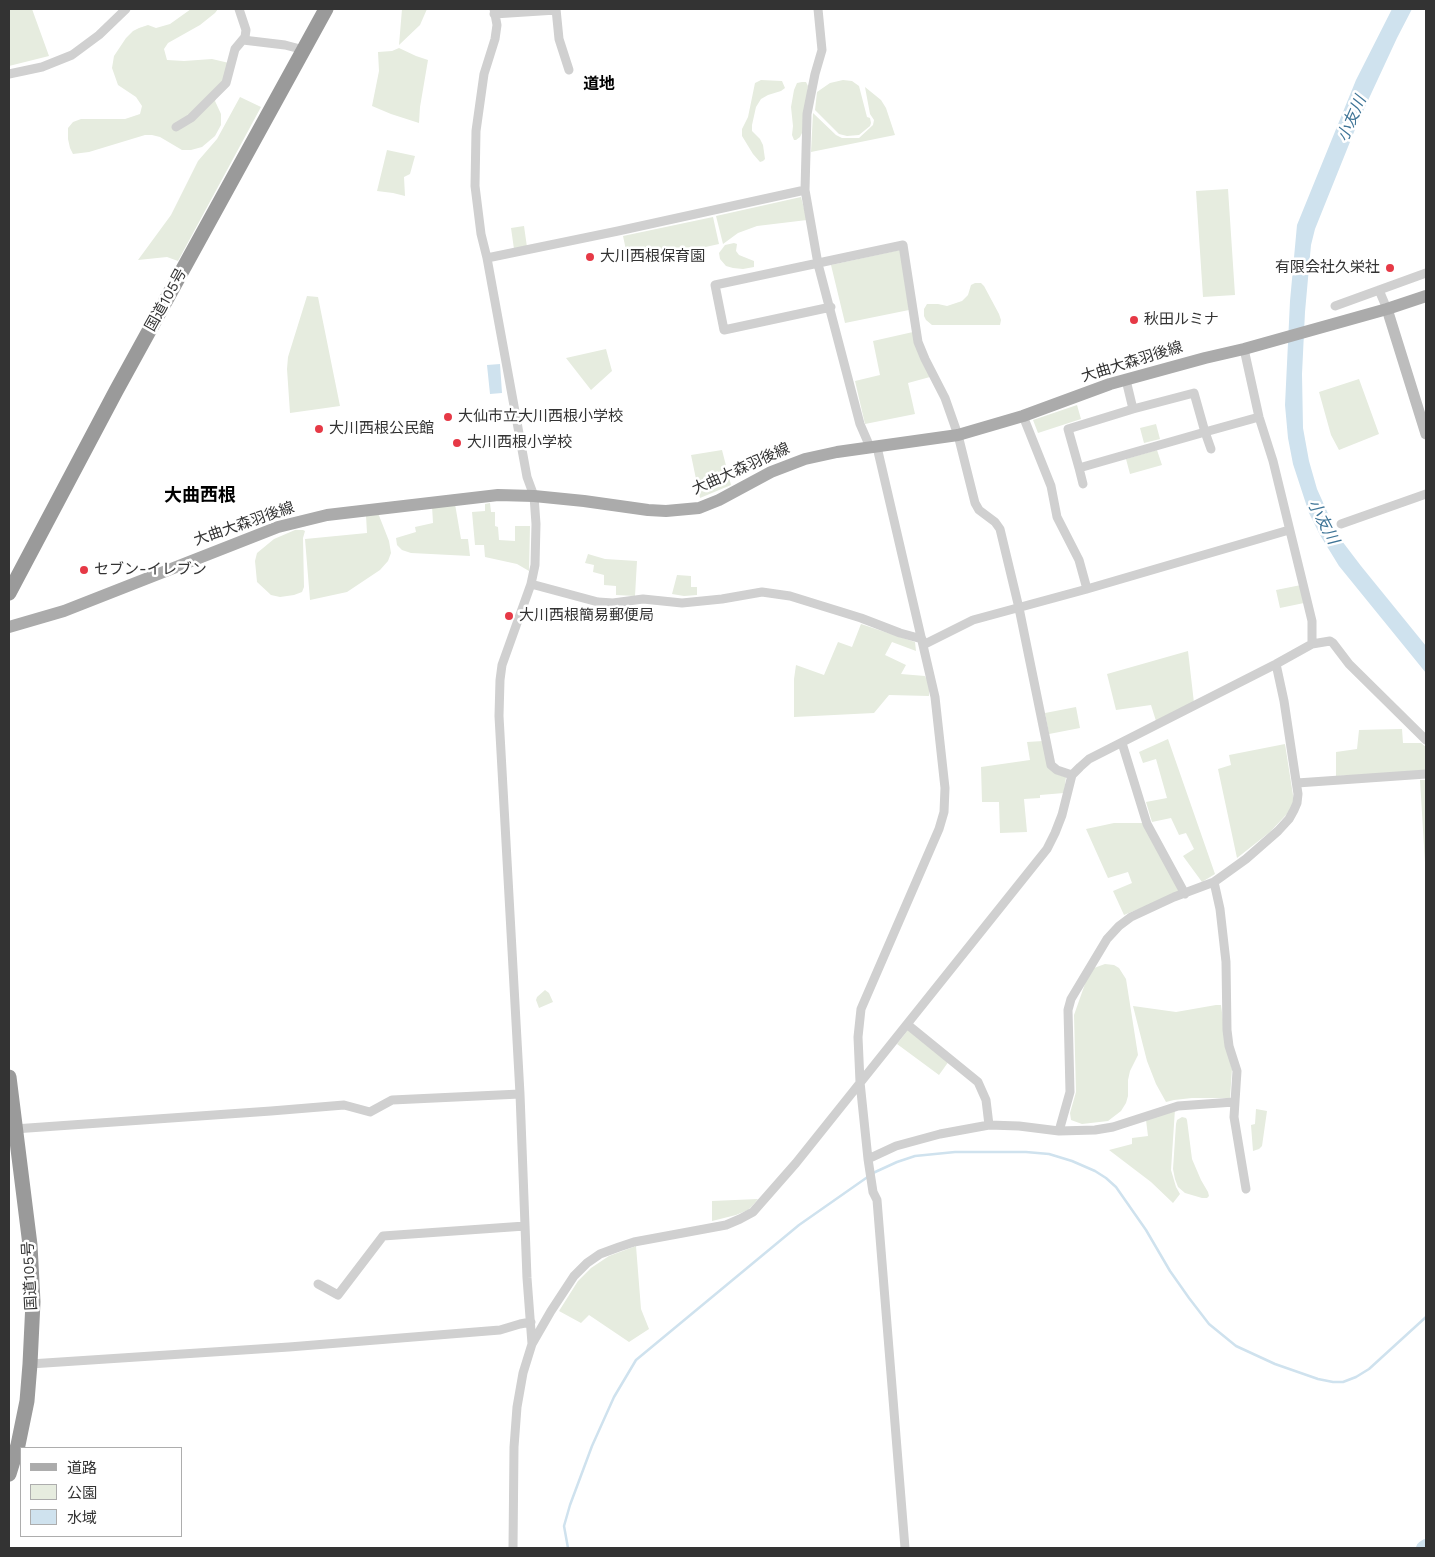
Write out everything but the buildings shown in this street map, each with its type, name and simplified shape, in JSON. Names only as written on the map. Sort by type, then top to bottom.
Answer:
[{"type":"highway","name":"国道105号","points":[[9,593],[116,390],[326,9]]},
{"type":"highway","name":"国道105号","points":[[9,1077],[30,1245],[33,1302],[27,1401],[18,1445],[9,1474]]},
{"type":"main road","name":"大曲大森羽後線","points":[[9,627],[64,611],[278,527],[327,515],[498,495],[534,496],[648,510],[699,508],[719,500],[771,472],[805,459],[837,452],[958,435],[1023,416],[1126,380],[1387,309],[1426,296]]},
{"type":"street","points":[[9,74],[42,67],[72,55],[99,35],[126,9]]},
{"type":"street","points":[[176,127],[190,118],[226,83],[235,49],[245,37],[246,30],[239,9]]},
{"type":"street","points":[[532,1344],[499,698],[502,665],[531,584],[535,565],[536,524],[534,496],[527,477],[481,234],[475,186],[476,131],[484,74],[495,39],[496,25],[494,12],[556,9],[559,39],[569,70]]},
{"type":"street","points":[[818,9],[822,50],[807,114],[805,190],[818,264],[860,424],[874,447],[935,697],[945,788],[944,812],[939,829],[861,1009],[858,1037],[860,1082],[868,1159],[873,1192],[877,1200],[878,1209],[904,1548]]},
{"type":"street","points":[[243,40],[286,45],[304,50]]},
{"type":"street","points":[[487,258],[805,190]]},
{"type":"street","points":[[830,307],[724,330],[715,285],[903,245],[918,342],[945,398],[958,435],[975,504],[978,510],[996,522],[1000,529],[1019,608],[1051,765],[1057,770],[1072,775]]},
{"type":"street","points":[[1335,306],[1426,273]]},
{"type":"street","points":[[1379,290],[1387,309],[1426,434]]},
{"type":"street","points":[[1244,349],[1259,417],[1273,461],[1312,621],[1312,644]]},
{"type":"street","points":[[1126,380],[1133,409]]},
{"type":"street","points":[[1083,484],[1068,429],[1133,409],[1194,393],[1211,449]]},
{"type":"street","points":[[1023,416],[1051,486],[1057,517],[1078,560],[1087,589]]},
{"type":"street","points":[[1079,468],[1259,417]]},
{"type":"street","points":[[1341,524],[1426,494]]},
{"type":"street","points":[[531,584],[598,602],[614,603],[643,599],[682,603],[762,592],[790,596],[861,618],[922,642],[973,620],[1289,530]]},
{"type":"street","points":[[513,1548],[514,1447],[517,1407],[523,1373],[532,1344],[574,1276],[600,1254],[634,1242],[726,1225],[753,1212],[796,1163],[908,1025],[1048,848],[1056,833],[1062,815],[1072,775],[1089,759],[1312,644],[1330,641],[1349,664],[1426,740]]},
{"type":"street","points":[[1059,1132],[1070,1092],[1068,1010],[1071,999],[1107,939],[1131,917],[1214,882],[1246,859],[1278,831],[1290,818],[1297,803],[1298,794],[1284,701],[1276,664]]},
{"type":"street","points":[[1122,743],[1147,824],[1185,894]]},
{"type":"street","points":[[1296,783],[1426,774]]},
{"type":"street","points":[[1214,882],[1220,909],[1226,962],[1227,1030],[1236,1071],[1234,1117],[1246,1189]]},
{"type":"street","points":[[908,1025],[978,1082],[986,1100],[989,1125]]},
{"type":"street","points":[[14,1129],[271,1112],[344,1105],[370,1112],[392,1100],[520,1094]]},
{"type":"street","points":[[868,1159],[896,1146],[940,1134],[989,1125],[1019,1126],[1059,1132],[1106,1129],[1178,1106],[1234,1102]]},
{"type":"street","points":[[318,1284],[338,1294],[383,1236],[525,1226]]},
{"type":"street","points":[[30,1364],[290,1347],[490,1331],[531,1322]]},
{"type":"green space","points":[[9,9],[32,9],[49,56],[9,66]]},
{"type":"green space","points":[[191,9],[218,9],[200,25],[168,43],[164,49],[167,60],[212,59],[229,63],[215,101],[221,114],[221,125],[215,136],[202,147],[191,150],[182,150],[160,137],[145,135],[89,152],[73,154],[68,139],[68,128],[73,122],[81,119],[125,119],[140,114],[142,106],[136,97],[118,85],[112,68],[114,56],[126,38],[133,31],[148,25],[156,28],[170,24]]},
{"type":"green space","points":[[402,9],[427,9],[420,25],[399,45]]},
{"type":"green space","points":[[399,48],[428,60],[419,123],[372,106],[379,71],[378,52],[392,51]]},
{"type":"green space","points":[[761,80],[782,81],[785,88],[761,99],[756,107],[752,131],[763,145],[765,159],[760,162],[742,136],[742,129],[748,117],[755,83]]},
{"type":"green space","points":[[843,80],[852,81],[859,86],[867,117],[870,118],[870,126],[859,135],[847,136],[839,134],[815,110],[817,92],[830,83]]},
{"type":"green space","points":[[806,82],[808,86],[803,131],[800,137],[794,140],[792,135],[791,107],[797,83]]},
{"type":"green space","points":[[865,87],[881,100],[886,108],[895,135],[811,152],[813,113],[836,135],[842,138],[859,138],[873,125],[874,120],[870,114]]},
{"type":"green space","points":[[240,97],[261,107],[178,261],[167,257],[138,260],[171,215],[198,161],[217,139]]},
{"type":"green space","points":[[387,150],[415,156],[410,174],[404,177],[405,196],[377,191]]},
{"type":"green space","points":[[1228,189],[1235,295],[1203,297],[1196,191]]},
{"type":"green space","points":[[801,197],[807,220],[757,226],[738,233],[723,244],[716,216]]},
{"type":"green space","points":[[713,217],[719,244],[629,264],[623,236]]},
{"type":"green space","points":[[524,226],[527,247],[514,249],[511,228]]},
{"type":"green space","points":[[737,244],[736,251],[739,255],[754,261],[754,267],[733,268],[726,266],[720,259],[719,253],[725,245]]},
{"type":"green space","points":[[900,250],[909,310],[845,323],[831,265]]},
{"type":"green space","points":[[981,283],[984,286],[999,314],[1000,325],[932,325],[926,320],[924,309],[927,304],[947,306],[962,301],[968,295],[971,285]]},
{"type":"green space","points":[[307,296],[318,297],[340,406],[290,413],[288,357]]},
{"type":"green space","points":[[913,332],[930,377],[908,383],[915,414],[865,424],[855,381],[880,375],[873,341]]},
{"type":"green space","points":[[606,349],[612,371],[591,390],[566,358]]},
{"type":"green space","points":[[1359,379],[1379,434],[1339,450],[1331,435],[1319,392]]},
{"type":"green space","points":[[1077,405],[1081,419],[1038,433],[1033,420]]},
{"type":"green space","points":[[1156,424],[1160,439],[1144,443],[1140,428]]},
{"type":"green space","points":[[722,450],[731,485],[700,498],[691,455]]},
{"type":"green space","points":[[1157,450],[1162,465],[1130,474],[1126,459]]},
{"type":"green space","points":[[490,503],[491,512],[495,512],[495,526],[498,527],[499,540],[515,541],[515,526],[530,526],[529,571],[517,564],[485,557],[484,545],[475,545],[472,512],[485,511],[485,504]]},
{"type":"green space","points":[[455,504],[461,539],[468,539],[470,556],[411,553],[402,550],[397,545],[396,538],[416,532],[415,527],[433,523],[432,506]]},
{"type":"green space","points":[[378,513],[389,541],[391,553],[388,561],[380,570],[347,592],[310,600],[305,539],[367,533],[366,515]]},
{"type":"green space","points":[[295,530],[305,531],[303,538],[304,587],[302,592],[294,595],[280,597],[271,595],[257,582],[255,561],[257,553],[274,539]]},
{"type":"green space","points":[[588,554],[605,559],[637,561],[635,596],[616,595],[616,586],[604,585],[604,575],[593,572],[594,565],[585,563]]},
{"type":"green space","points":[[677,575],[691,576],[691,587],[697,587],[697,595],[684,596],[672,594]]},
{"type":"green space","points":[[1301,585],[1304,603],[1280,608],[1276,590]]},
{"type":"green space","points":[[861,624],[915,642],[916,651],[892,642],[885,655],[906,665],[901,674],[925,676],[929,684],[929,696],[889,695],[874,713],[794,717],[796,665],[824,675],[838,642],[852,647]]},
{"type":"green space","points":[[1188,651],[1194,703],[1156,721],[1151,705],[1116,710],[1107,674]]},
{"type":"green space","points":[[1076,707],[1080,728],[1049,734],[1045,713]]},
{"type":"green space","points":[[1402,729],[1403,743],[1421,743],[1426,747],[1426,771],[1336,776],[1336,752],[1357,749],[1359,730]]},
{"type":"green space","points":[[1168,739],[1215,874],[1202,882],[1183,856],[1194,849],[1186,833],[1179,835],[1171,818],[1152,822],[1146,802],[1167,798],[1156,759],[1143,763],[1139,752]]},
{"type":"green space","points":[[1043,741],[1048,767],[1066,777],[1064,793],[1040,795],[1040,798],[1024,799],[1027,832],[1000,833],[999,802],[982,802],[981,767],[1030,760],[1027,742]]},
{"type":"green space","points":[[1285,744],[1293,805],[1270,832],[1237,858],[1218,769],[1231,765],[1229,755]]},
{"type":"green space","points":[[1420,780],[1426,780],[1426,879]]},
{"type":"green space","points":[[1114,823],[1143,823],[1182,891],[1124,915],[1113,891],[1132,883],[1128,872],[1108,878],[1086,829]]},
{"type":"green space","points":[[1105,964],[1114,965],[1119,968],[1126,979],[1138,1055],[1130,1071],[1128,1096],[1121,1111],[1108,1121],[1082,1124],[1071,1120],[1070,1113],[1076,1092],[1074,1015],[1086,981],[1094,968]]},
{"type":"green space","points":[[545,990],[549,993],[553,1002],[539,1008],[536,1000],[537,997]]},
{"type":"green space","points":[[1221,1005],[1227,1050],[1232,1069],[1230,1098],[1192,1098],[1166,1102],[1156,1084],[1147,1061],[1133,1006],[1176,1012]]},
{"type":"green space","points":[[908,1030],[949,1061],[939,1075],[897,1044]]},
{"type":"green space","points":[[1175,1109],[1171,1170],[1180,1194],[1173,1203],[1151,1182],[1109,1150],[1132,1144],[1132,1138],[1148,1136],[1146,1120]]},
{"type":"green space","points":[[1256,1109],[1267,1111],[1262,1146],[1253,1151],[1251,1125],[1255,1124]]},
{"type":"green space","points":[[1182,1117],[1187,1120],[1192,1159],[1208,1192],[1209,1196],[1207,1198],[1185,1193],[1178,1187],[1175,1179],[1173,1169],[1176,1124],[1177,1120]]},
{"type":"green space","points":[[758,1199],[748,1210],[712,1221],[712,1201]]},
{"type":"green space","points":[[636,1246],[641,1309],[649,1329],[629,1342],[589,1315],[581,1323],[559,1311],[578,1281],[591,1268],[609,1256]]},
{"type":"water","name":"小友川","points":[[1392,9],[1412,9],[1358,122],[1315,229],[1311,245],[1302,374],[1303,428],[1309,461],[1317,489],[1330,518],[1342,541],[1426,646],[1426,673],[1339,566],[1320,535],[1309,513],[1293,464],[1285,405],[1290,301],[1297,225],[1356,80]]},
{"type":"water","points":[[500,364],[502,393],[490,394],[487,365]]},
{"type":"waterway","points":[[873,1173],[915,1156],[955,1152],[1026,1152],[1049,1154],[1095,1171],[1116,1187],[1146,1230],[1170,1271],[1209,1324],[1236,1346],[1275,1364],[1318,1379],[1343,1382],[1356,1377],[1369,1369],[1426,1317]]},
{"type":"waterway","points":[[568,1548],[564,1526],[570,1505],[592,1446],[614,1397],[636,1360],[799,1225],[869,1176]]},
{"type":"place","name":"大川西根保育園","points":[[590,257]]},
{"type":"place","name":"有限会社久栄社","points":[[1390,268]]},
{"type":"place","name":"秋田ルミナ","points":[[1134,320]]},
{"type":"place","name":"大仙市立大川西根小学校","points":[[448,417]]},
{"type":"place","name":"大川西根公民館","points":[[319,429]]},
{"type":"place","name":"大川西根小学校","points":[[457,443]]},
{"type":"place","name":"セブン-イレブン","points":[[84,570]]},
{"type":"place","name":"大川西根簡易郵便局","points":[[509,616]]},
{"type":"district","name":"道地","points":[[599,84]]},
{"type":"district","name":"大曲西根","points":[[200,496]]}]
